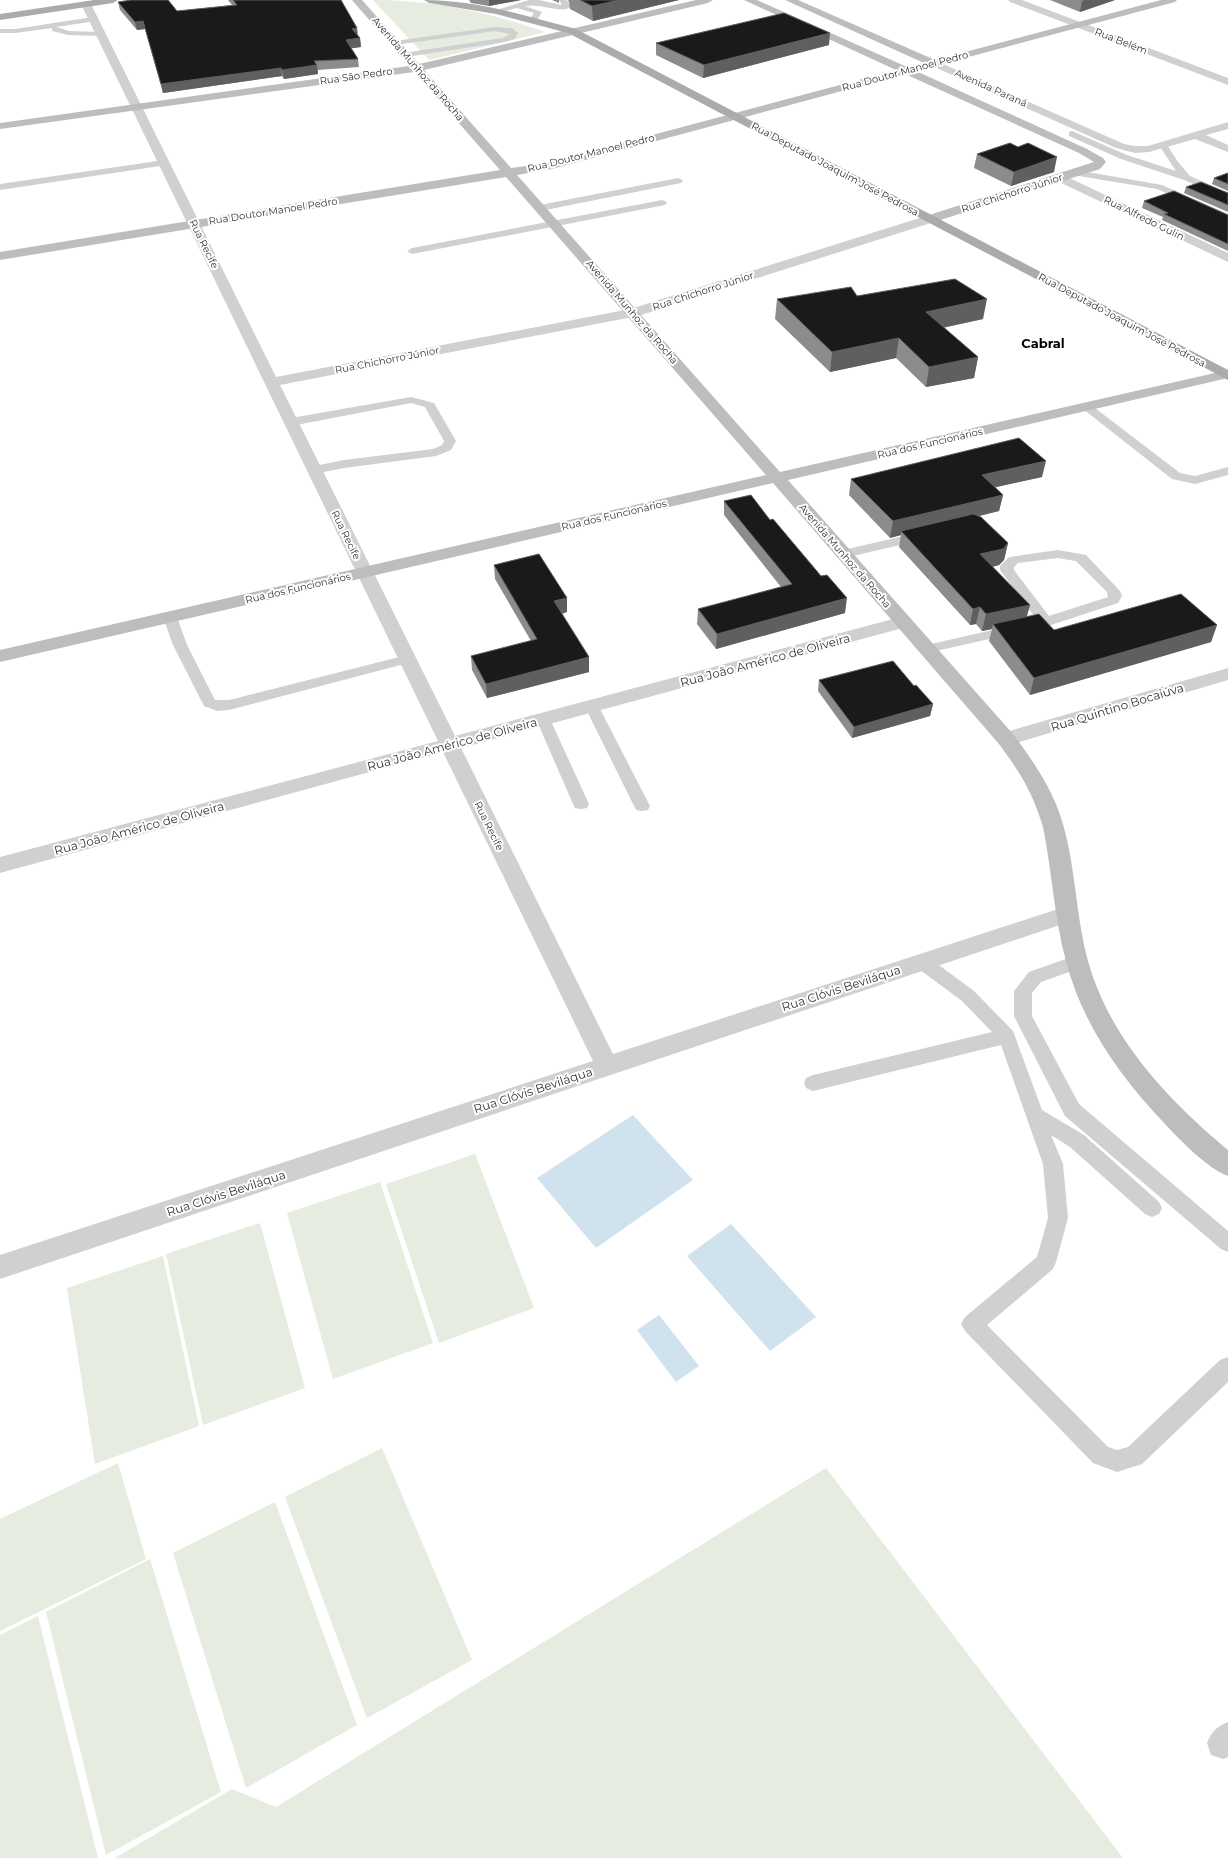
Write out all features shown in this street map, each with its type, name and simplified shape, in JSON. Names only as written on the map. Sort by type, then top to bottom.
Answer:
[{"type":"main road","points":[[0,17],[113,0]]},
{"type":"main road","name":"Avenida Munhoz da Rocha","points":[[357,0],[1006,739],[1038,785],[1049,815],[1058,845],[1067,914],[1077,962],[1090,999],[1109,1036],[1135,1074],[1165,1110],[1198,1141],[1228,1165]]},
{"type":"main road","name":"Rua Deputado Joaquim José Pedrosa","points":[[434,0],[497,11],[572,32],[736,116],[1227,375]]},
{"type":"main road","name":"Rua São Pedro","points":[[0,126],[417,68],[708,0]]},
{"type":"main road","name":"Avenida Paraná","points":[[749,0],[1083,151],[1095,157],[1100,162]]},
{"type":"main road","name":"Avenida Paraná","points":[[790,0],[934,63]]},
{"type":"main road","name":"Rua Doutor Manoel Pedro","points":[[0,256],[548,166],[1172,0]]},
{"type":"main road","points":[[474,133],[519,165],[533,167],[548,166]]},
{"type":"main road","name":"Rua Chichorro Júnior","points":[[930,219],[1076,173],[1096,166],[1100,162]]},
{"type":"main road","name":"Rua dos Funcionários","points":[[0,656],[1227,375]]},
{"type":"street","name":"Rua Belém","points":[[1013,0],[1228,82]]},
{"type":"street","name":"Rua Recife","points":[[86,4],[607,1066]]},
{"type":"street","name":"Avenida Paraná","points":[[934,63],[1120,146],[1135,150],[1149,149]]},
{"type":"street","points":[[1149,149],[1228,125]]},
{"type":"street","points":[[1196,135],[1228,149]]},
{"type":"street","name":"Rua Alfredo Gulin","points":[[1061,178],[1228,258]]},
{"type":"street","name":"Rua Chichorro Júnior","points":[[271,382],[633,313],[930,219]]},
{"type":"street","name":"Rua João Américo de Oliveira","points":[[0,866],[904,622]]},
{"type":"street","name":"Rua Quintino Bocaiúva","points":[[1006,739],[1228,674]]},
{"type":"street","name":"Rua Clóvis Beviláqua","points":[[0,1268],[1067,914]]},
{"type":"lane","points":[[497,11],[533,2],[549,3],[561,9],[567,7],[563,0]]},
{"type":"lane","points":[[519,6],[538,12],[533,20]]},
{"type":"lane","points":[[0,31],[93,19]]},
{"type":"lane","points":[[51,25],[58,32],[100,34]]},
{"type":"lane","points":[[395,43],[495,29],[509,30],[514,33],[512,37],[505,40],[406,55]]},
{"type":"lane","points":[[1083,151],[1072,134],[1124,158],[1167,171],[1210,177]]},
{"type":"lane","points":[[1163,145],[1183,174],[1228,196]]},
{"type":"lane","points":[[1124,158],[1149,149]]},
{"type":"lane","points":[[1124,158],[1146,188]]},
{"type":"lane","points":[[0,187],[164,163]]},
{"type":"lane","points":[[1146,188],[1142,182],[1145,178],[1150,174],[1167,171]]},
{"type":"lane","points":[[1076,173],[1146,188],[1228,228]]},
{"type":"lane","points":[[540,208],[651,185],[678,181]]},
{"type":"lane","points":[[1146,188],[1159,187],[1228,218]]},
{"type":"lane","points":[[412,251],[662,203]]},
{"type":"lane","points":[[291,422],[411,400],[430,405],[450,441],[447,447],[436,452],[344,464],[314,470]]},
{"type":"lane","points":[[1087,406],[1176,476],[1195,480],[1228,471]]},
{"type":"lane","points":[[844,554],[932,534]]},
{"type":"lane","points":[[1004,548],[1014,560]]},
{"type":"lane","points":[[926,648],[1046,622],[1113,600],[1115,596],[1113,591],[1081,558],[1058,554],[1014,560],[1007,566],[1007,570],[1046,622]]},
{"type":"lane","points":[[170,617],[180,646],[209,703],[217,706],[230,705],[408,659]]},
{"type":"lane","points":[[592,707],[642,806]]},
{"type":"lane","points":[[543,719],[581,804]]},
{"type":"lane","points":[[922,962],[968,996],[1007,1036],[1034,1115],[1053,1164],[1058,1218],[1046,1262],[972,1324],[1100,1455],[1117,1461],[1134,1456],[1228,1367]]},
{"type":"lane","points":[[1077,962],[1035,977],[1022,992],[1023,1016],[1072,1110],[1077,1141]]},
{"type":"lane","points":[[814,1083],[1007,1036]]},
{"type":"lane","points":[[1072,1110],[1228,1243]]},
{"type":"lane","points":[[1034,1115],[1077,1141],[1152,1208]]},
{"type":"shaded area","points":[[373,0],[417,2],[460,8],[545,32],[429,60]]},
{"type":"shaded area","points":[[475,1154],[534,1308],[439,1343],[386,1184]]},
{"type":"shaded area","points":[[380,1182],[433,1343],[333,1379],[287,1213]]},
{"type":"shaded area","points":[[260,1223],[305,1388],[203,1425],[166,1254]]},
{"type":"shaded area","points":[[163,1256],[199,1426],[95,1464],[67,1288]]},
{"type":"shaded area","points":[[382,1448],[472,1660],[367,1718],[285,1497]]},
{"type":"shaded area","points":[[118,1463],[146,1559],[0,1631],[0,1519]]},
{"type":"shaded area","points":[[826,1468],[1123,1858],[115,1858],[232,1789],[276,1807]]},
{"type":"shaded area","points":[[275,1502],[357,1725],[246,1788],[173,1553]]},
{"type":"shaded area","points":[[150,1559],[221,1792],[106,1855],[46,1612]]},
{"type":"shaded area","points":[[38,1616],[98,1858],[0,1858],[0,1635]]},
{"type":"water","points":[[633,1115],[693,1180],[596,1248],[537,1178]]},
{"type":"water","points":[[731,1224],[816,1317],[770,1351],[687,1256]]},
{"type":"water","points":[[659,1315],[699,1366],[676,1382],[637,1330]]},
{"type":"building","points":[[131,0],[168,0],[177,11],[237,5],[233,0],[341,0],[357,28],[352,29],[360,38],[346,40],[358,59],[314,61],[317,65],[282,70],[281,68],[161,84],[143,21],[135,22],[118,2]]},
{"type":"building","points":[[580,0],[619,0],[592,6]]},
{"type":"building","points":[[784,13],[830,33],[704,65],[656,43]]},
{"type":"building","points":[[1010,143],[1018,147],[1028,143],[1057,157],[1014,172],[977,154]]},
{"type":"building","points":[[1228,173],[1228,184],[1214,178]]},
{"type":"building","points":[[1201,182],[1228,193],[1228,205],[1186,187]]},
{"type":"building","points":[[1174,191],[1228,215],[1228,244],[1164,214],[1168,213],[1144,201]]},
{"type":"building","points":[[955,279],[987,299],[926,312],[978,357],[929,367],[899,338],[832,352],[777,299],[851,287],[857,296]]},
{"type":"building","points":[[1019,438],[1046,461],[982,475],[1003,495],[893,521],[851,479]]},
{"type":"building","points":[[751,495],[770,520],[773,519],[821,576],[827,575],[847,598],[717,634],[698,609],[792,584],[724,501]]},
{"type":"building","points":[[973,514],[981,517],[1008,543],[1003,549],[980,554],[1030,605],[986,614],[980,607],[973,609],[901,531]]},
{"type":"building","points":[[539,554],[567,598],[554,601],[589,657],[486,684],[471,656],[537,639],[494,565]]},
{"type":"building","points":[[1181,594],[1217,625],[1034,678],[993,624],[1039,614],[1054,630]]},
{"type":"building","points":[[893,661],[914,686],[916,685],[933,704],[854,727],[819,680]]},
{"type":"district","name":"Cabral","points":[[1043,343]]}]
